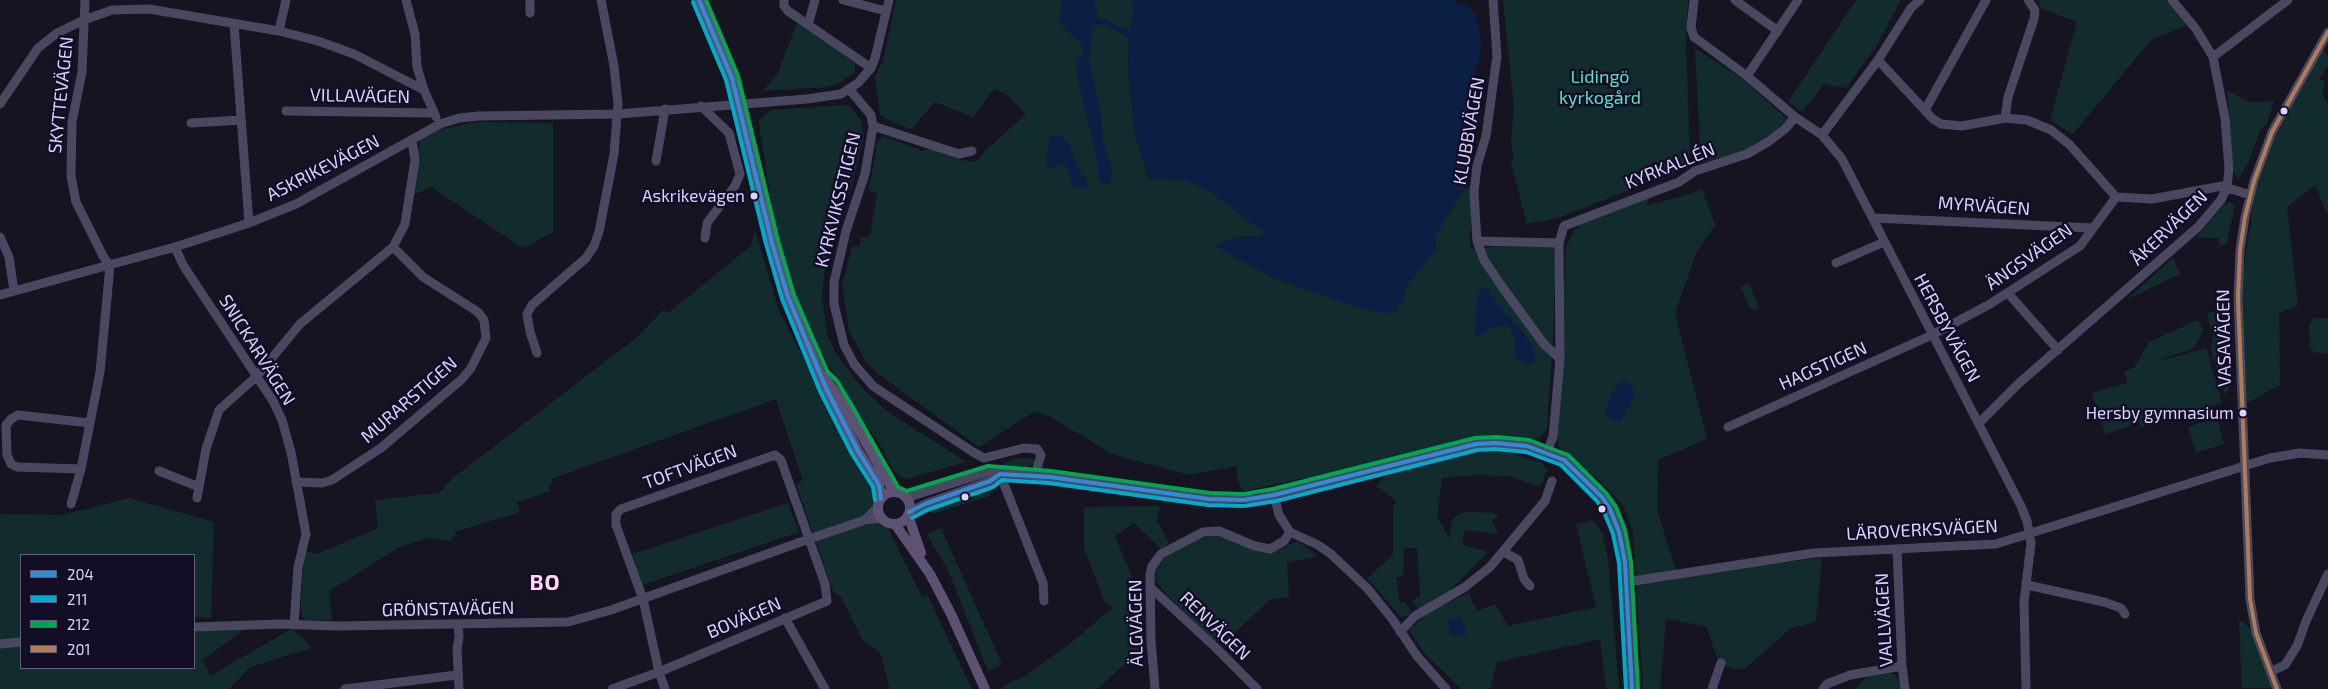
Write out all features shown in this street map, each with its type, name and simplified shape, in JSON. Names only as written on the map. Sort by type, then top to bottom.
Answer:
[{"type":"main road","points":[[699,0],[732,78],[779,270],[788,297],[822,374],[826,388],[858,451],[879,485],[880,508],[889,523],[895,524],[905,520],[909,514]]},
{"type":"main road","points":[[822,374],[832,385],[847,409],[894,492],[906,498],[909,503],[912,533],[985,689]]},
{"type":"main road","points":[[880,508],[894,492]]},
{"type":"main road","points":[[895,524],[930,574]]},
{"type":"street","name":"SKYTTEVÄGEN","points":[[85,0],[82,72],[72,122],[72,182],[76,202],[110,266]]},
{"type":"street","points":[[279,31],[286,0]]},
{"type":"street","points":[[406,0],[410,9],[417,67],[424,90],[440,124]]},
{"type":"street","points":[[410,9],[415,0]]},
{"type":"street","points":[[530,0],[530,13]]},
{"type":"street","points":[[537,353],[530,332],[528,314],[532,305],[586,258],[594,246],[599,232],[614,154],[618,114],[614,66],[602,0]]},
{"type":"street","points":[[784,0],[784,6],[788,11],[871,68]]},
{"type":"street","points":[[808,25],[815,0]]},
{"type":"street","points":[[844,0],[886,11]]},
{"type":"street","points":[[849,89],[871,68],[889,0]]},
{"type":"street","name":"KLUBBVÄGEN","points":[[1494,0],[1497,56],[1488,127],[1477,166],[1474,192],[1477,241],[1484,260],[1502,288],[1543,343],[1560,359]]},
{"type":"street","name":"HERSBYVÄGEN","points":[[1694,0],[1691,28],[1694,37],[1747,76],[1795,117],[1822,135],[1842,159],[2021,506],[2030,535],[2024,602],[2026,689]]},
{"type":"street","points":[[1735,0],[1778,31]]},
{"type":"street","points":[[1747,76],[1798,0]]},
{"type":"street","points":[[1822,135],[1878,60],[1911,8],[1920,0]]},
{"type":"street","points":[[1925,110],[1986,0]]},
{"type":"street","points":[[2005,118],[2008,97],[2034,19],[2035,10],[2028,0]]},
{"type":"street","name":"ÅKERVÄGEN","points":[[1979,423],[2058,350],[2198,227],[2212,212],[2227,187],[2229,169],[2225,118],[2213,57],[2194,27],[2172,0]]},
{"type":"street","points":[[2213,57],[2288,0]]},
{"type":"street","points":[[0,104],[38,48],[57,32],[112,10],[135,5],[279,31],[318,41],[354,54],[424,90]]},
{"type":"street","points":[[234,24],[249,223]]},
{"type":"street","name":"VASAVÄGEN","points":[[2277,689],[2272,671],[2256,633],[2252,615],[2244,467],[2239,270],[2245,217],[2250,195],[2272,132],[2328,32]]},
{"type":"street","points":[[1878,60],[1925,110],[1941,124],[1962,126],[2005,118],[2027,120],[2051,130],[2070,145],[2118,197],[2152,199],[2216,186],[2227,187],[2250,195]]},
{"type":"street","name":"ASKRIKEVÄGEN","points":[[0,295],[110,266],[249,223],[296,204],[440,124],[479,116],[618,114],[739,103],[826,98],[841,94],[849,89]]},
{"type":"street","name":"KYRKVIKSSTIGEN","points":[[849,89],[871,115],[874,126],[865,174],[846,231],[834,282],[834,304],[844,345],[854,364],[873,386],[984,458],[1024,448],[1037,449],[1041,455],[1035,475]]},
{"type":"street","points":[[701,106],[729,133],[740,174],[735,186],[707,223],[705,238]]},
{"type":"street","points":[[656,161],[665,109]]},
{"type":"street","name":"VILLAVÄGEN","points":[[286,111],[434,113]]},
{"type":"street","name":"KYRKALLÉN","points":[[1559,243],[1564,226],[1679,182],[1695,171],[1746,154],[1768,142],[1785,129],[1795,117]]},
{"type":"street","points":[[191,123],[241,120]]},
{"type":"street","name":"KYRKVIKSSTIGEN","points":[[874,126],[958,154],[972,151]]},
{"type":"street","points":[[197,498],[206,448],[215,417],[219,410],[257,376],[300,324],[393,247],[405,224],[415,160],[412,140]]},
{"type":"street","name":"ÄNGSVÄGEN","points":[[1932,335],[2008,293],[2080,246],[2118,197]]},
{"type":"street","name":"MYRVÄGEN","points":[[1873,218],[2093,228]]},
{"type":"street","points":[[0,237],[8,257],[14,292]]},
{"type":"street","points":[[1477,241],[1559,243],[1560,359],[1553,437],[1547,452]]},
{"type":"street","points":[[1836,263],[1884,242]]},
{"type":"street","name":"SNICKARVÄGEN","points":[[175,247],[183,265],[273,401],[282,420],[291,452],[306,534],[298,566],[294,625]]},
{"type":"street","name":"MURARSTIGEN","points":[[296,482],[322,483],[332,480],[381,448],[462,379],[472,368],[486,338],[484,320],[478,312],[423,277],[393,247]]},
{"type":"street","points":[[71,504],[81,469],[100,372],[110,266]]},
{"type":"street","points":[[2008,293],[2058,350]]},
{"type":"street","name":"HAGSTIGEN","points":[[1728,427],[1932,335]]},
{"type":"street","points":[[81,469],[18,467],[11,464],[7,455],[6,425],[10,419],[18,415],[90,423]]},
{"type":"street","points":[[906,498],[988,472],[1035,475],[1209,499],[1244,500],[1274,495],[1476,444],[1515,444],[1547,452],[1564,460],[1602,497],[1619,532],[1627,582],[1626,614],[1632,689]]},
{"type":"street","name":"LÄROVERKSVÄGEN","points":[[1627,582],[1814,553],[1996,544],[2287,454],[2313,452],[2328,455]]},
{"type":"street","name":"TOFTVÄGEN","points":[[643,599],[616,525],[616,514],[621,509],[775,455],[781,460],[809,539]]},
{"type":"street","points":[[159,472],[199,487]]},
{"type":"street","points":[[909,514],[925,504],[990,481],[1000,474]]},
{"type":"street","points":[[1000,474],[1043,583],[1044,601]]},
{"type":"street","points":[[1400,632],[1415,616],[1476,580],[1504,552],[1545,501],[1552,481]]},
{"type":"street","points":[[1274,495],[1279,514],[1290,532],[1318,545],[1346,567],[1368,588],[1417,656],[1446,689]]},
{"type":"street","name":"GRÖNSTAVÄGEN","points":[[195,627],[458,625],[568,622],[600,614],[865,520],[880,508]]},
{"type":"street","name":"ÄLGVÄGEN","points":[[1155,689],[1150,587],[1152,566],[1161,554],[1203,532],[1219,531],[1255,546],[1270,549],[1284,541],[1290,532]]},
{"type":"street","name":"BOVÄGEN","points":[[612,689],[659,672],[827,601],[825,584],[809,539]]},
{"type":"street","name":"VALLVÄGEN","points":[[1897,549],[1902,666],[1905,689]]},
{"type":"street","points":[[1504,552],[1518,560],[1524,574],[1524,580],[1530,586]]},
{"type":"street","points":[[2272,671],[2285,665],[2297,646],[2309,614],[2328,574]]},
{"type":"street","points":[[2027,585],[2104,602],[2121,608],[2125,614]]},
{"type":"street","name":"RENVÄGEN","points":[[1150,587],[1257,689]]},
{"type":"street","points":[[643,599],[659,672],[665,689]]},
{"type":"street","points":[[785,618],[825,689]]},
{"type":"street","points":[[458,625],[457,675],[459,689]]},
{"type":"street","points":[[0,644],[20,642]]},
{"type":"street","points":[[1712,689],[1721,663]]},
{"type":"street","points":[[1823,689],[1827,684],[1850,675],[1902,666]]},
{"type":"street","points":[[345,689],[457,675]]},
{"type":"green space","points":[[896,0],[1132,0],[1134,12],[1129,34],[1128,67],[1135,136],[1149,179],[1186,180],[1210,191],[1265,233],[1260,237],[1244,236],[1216,246],[1270,276],[1350,305],[1404,298],[1405,288],[1436,249],[1435,235],[1465,189],[1472,185],[1470,249],[1499,246],[1556,247],[1553,339],[1547,429],[1541,437],[1531,440],[1500,436],[1467,441],[1402,458],[1243,491],[1238,481],[1236,466],[1189,475],[1112,454],[1049,416],[1034,412],[979,447],[878,374],[865,360],[849,331],[842,285],[852,247],[860,246],[861,238],[870,236],[877,193],[868,190],[875,159],[876,143],[883,136],[923,151],[930,148],[961,160],[973,162],[979,160],[983,153],[1026,114],[1006,94],[994,89],[973,117],[935,102],[911,129],[880,115],[875,77],[883,61]]},
{"type":"green space","name":"Lidingö kyrkogård","points":[[1503,0],[1688,0],[1686,40],[1690,166],[1558,218],[1527,224],[1511,163],[1514,155],[1511,145],[1514,108]]},
{"type":"green space","points":[[1856,0],[1901,0],[1876,47],[1846,88],[1824,84],[1802,112],[1788,102]]},
{"type":"green space","points":[[2039,0],[2170,0],[2190,24],[2151,40],[2073,134],[2050,120],[2077,22],[2040,8]]},
{"type":"green space","points":[[797,23],[855,63],[855,72],[841,82],[826,87],[763,91],[778,73]]},
{"type":"green space","points":[[2322,46],[2328,58],[2328,64],[2320,79],[2325,82],[2322,91],[2328,104],[2328,216],[2315,185],[2287,207],[2298,305],[2279,313],[2280,385],[2247,403],[2241,286],[2255,194],[2275,138]]},
{"type":"green space","points":[[1695,48],[1744,80],[1787,119],[1774,133],[1756,145],[1732,155],[1701,163]]},
{"type":"green space","points":[[2227,91],[2250,102],[2274,101],[2266,126],[2261,128],[2248,163],[2238,180],[2234,173]]},
{"type":"green space","points":[[849,105],[861,120],[864,137],[851,188],[839,212],[827,252],[822,295],[827,334],[836,354],[862,388],[887,411],[966,462],[906,479],[894,471],[879,443],[846,395],[820,349],[797,298],[775,224],[760,131],[759,120],[770,110]]},
{"type":"green space","points":[[476,122],[553,123],[553,232],[523,248],[431,187],[411,196],[420,141],[439,130]]},
{"type":"green space","points":[[1702,190],[1715,225],[1697,251],[1675,313],[1707,439],[1658,460],[1657,510],[1677,574],[1822,558],[1816,622],[1791,628],[1745,669],[1731,669],[1718,661],[1706,626],[1666,619],[1660,689],[1643,689],[1633,532],[1623,505],[1596,477],[1562,451],[1558,445],[1558,408],[1566,248],[1573,232],[1585,220],[1651,195],[1646,206]]},
{"type":"green space","points":[[2230,202],[2234,205],[2234,209],[2226,245],[2219,245],[2219,238],[2196,238],[2224,205]]},
{"type":"green space","points":[[755,230],[779,311],[872,489],[876,501],[874,507],[883,524],[888,528],[922,597],[927,594],[972,689],[890,689],[880,652],[863,641],[841,597],[833,591],[796,484],[803,480],[776,399],[551,479],[550,491],[517,502],[520,512],[457,531],[451,541],[429,538],[400,547],[329,591],[332,620],[306,620],[302,617],[304,551],[317,554],[378,528],[375,500],[439,493],[453,478],[636,338],[663,310],[668,313],[751,246]]},
{"type":"green space","points":[[2173,258],[2180,274],[2126,300]]},
{"type":"green space","points":[[1749,283],[1759,308],[1756,310],[1750,309],[1741,287]]},
{"type":"green space","points":[[2226,306],[2229,389],[2225,395],[2211,350],[2213,335],[2207,314]]},
{"type":"green space","points":[[2313,318],[2328,318],[2328,353],[2315,353],[2310,347],[2309,326]]},
{"type":"green space","points":[[2198,320],[2203,330],[2194,348],[2149,364],[2206,348],[2222,403],[2141,427],[2139,423],[2105,434],[2092,393],[2127,383],[2124,371],[2134,368],[2149,342]]},
{"type":"green space","points":[[2217,418],[2224,444],[2196,453],[2188,427]]},
{"type":"green space","points":[[1488,451],[1510,453],[1542,463],[1549,471],[1545,472],[1543,483],[1538,487],[1510,476],[1475,475],[1442,478],[1437,516],[1449,539],[1452,520],[1459,514],[1466,512],[1493,513],[1497,515],[1498,517],[1492,520],[1498,534],[1465,530],[1462,545],[1488,552],[1444,596],[1418,610],[1413,600],[1420,597],[1417,548],[1404,548],[1403,576],[1396,578],[1400,603],[1406,602],[1411,614],[1401,617],[1367,578],[1393,555],[1393,510],[1396,501],[1376,486],[1391,470],[1445,457]]},
{"type":"green space","points":[[1013,459],[1036,459],[1034,464],[1027,467],[1000,466]]},
{"type":"green space","points":[[989,491],[990,496],[933,514],[932,510],[962,499],[963,502],[974,498],[974,495]]},
{"type":"green space","points":[[129,498],[214,522],[211,618],[195,617],[195,554],[20,554],[20,669],[195,669],[195,630],[247,627],[203,660],[210,676],[291,629],[304,638],[311,648],[250,667],[229,689],[0,689],[0,514],[62,515]]},
{"type":"green space","points":[[788,503],[799,532],[642,585],[632,554]]},
{"type":"green space","points":[[1160,506],[1157,520],[1169,543],[1161,549],[1134,523],[1115,536],[1138,592],[1145,646],[1097,689],[1002,689],[1002,687],[1026,675],[1071,643],[1113,607],[1105,603],[1084,548],[1084,507]]},
{"type":"green space","points":[[1592,520],[1602,533],[1608,559],[1619,689],[1606,689],[1600,639],[1497,662],[1490,689],[1461,689],[1425,654],[1409,630],[1430,611],[1469,593],[1477,611],[1495,604],[1508,626],[1596,607],[1576,524]]},
{"type":"green space","points":[[941,528],[1002,664],[988,671],[949,572],[927,534]]},
{"type":"green space","points":[[1212,535],[1222,535],[1269,552],[1279,550],[1297,541],[1318,556],[1287,563],[1289,597],[1270,600],[1233,634],[1229,630],[1215,642],[1167,595],[1155,580],[1157,566],[1169,554],[1195,540]]},
{"type":"green space","points":[[2239,620],[2249,627],[2266,664],[2272,685],[2271,688],[2242,688]]},
{"type":"green space","points":[[1891,673],[1898,678],[1900,689],[1854,689],[1868,676]]},
{"type":"water","points":[[1062,0],[1094,0],[1099,19],[1106,19],[1115,25],[1130,30],[1134,12],[1132,0],[1450,0],[1464,4],[1475,12],[1482,44],[1467,109],[1477,115],[1465,189],[1435,234],[1436,249],[1405,288],[1404,298],[1396,312],[1385,314],[1350,305],[1270,276],[1216,246],[1227,239],[1260,237],[1264,233],[1210,191],[1186,180],[1150,179],[1135,136],[1128,67],[1129,41],[1124,35],[1104,24],[1093,27],[1089,61],[1101,115],[1103,142],[1112,170],[1111,182],[1106,184],[1099,181],[1097,159],[1077,77],[1076,62],[1083,52],[1083,46],[1061,25],[1059,20]]},
{"type":"water","points":[[1060,135],[1069,144],[1079,170],[1086,179],[1088,185],[1085,189],[1073,187],[1066,166],[1063,164],[1052,168],[1047,166],[1046,158],[1050,138]]},
{"type":"water","points":[[1483,288],[1488,289],[1496,302],[1523,332],[1534,350],[1536,361],[1528,364],[1516,358],[1514,350],[1516,341],[1508,326],[1495,326],[1478,337],[1475,336],[1477,296]]},
{"type":"water","points":[[1625,381],[1636,392],[1621,421],[1616,421],[1604,414],[1611,395],[1620,382]]},
{"type":"water","points":[[1460,617],[1467,636],[1451,635],[1447,619]]},
{"type":"transit line","name":"204","points":[[699,0],[732,78],[772,243],[788,297],[826,388],[858,451],[879,485],[881,499]]},
{"type":"transit line","name":"212","points":[[706,0],[738,76],[778,241],[794,295],[827,371],[837,381],[898,487],[907,491],[988,466],[1051,471],[1210,493],[1244,494],[1273,489],[1475,438],[1496,437],[1529,440],[1568,455],[1606,493],[1616,507],[1625,530],[1631,562],[1638,689]]},
{"type":"transit line","name":"211","points":[[693,2],[726,80],[766,244],[782,299],[820,391],[852,454],[873,487],[875,500]]},
{"type":"transit line","name":"201","points":[[2277,689],[2256,633],[2250,599],[2238,298],[2240,250],[2245,217],[2254,181],[2272,132],[2328,32]]},
{"type":"transit line","name":"204","points":[[909,512],[925,504],[990,481],[1000,474],[1050,477],[1209,499],[1244,500],[1274,495],[1476,444],[1495,443],[1527,446],[1564,460],[1602,497],[1610,509],[1619,532],[1625,562],[1632,689]]},
{"type":"transit line","name":"211","points":[[912,518],[927,510],[993,487],[1002,480],[1049,483],[1208,505],[1244,506],[1276,501],[1477,450],[1495,449],[1526,452],[1561,465],[1597,501],[1604,512],[1613,534],[1619,563],[1626,689]]},
{"type":"place","name":"Askrikevägen","points":[[754,196]]},
{"type":"place","name":"Hersby gymnasium","points":[[2243,413]]},
{"type":"district","name":"BO","points":[[545,583]]}]
